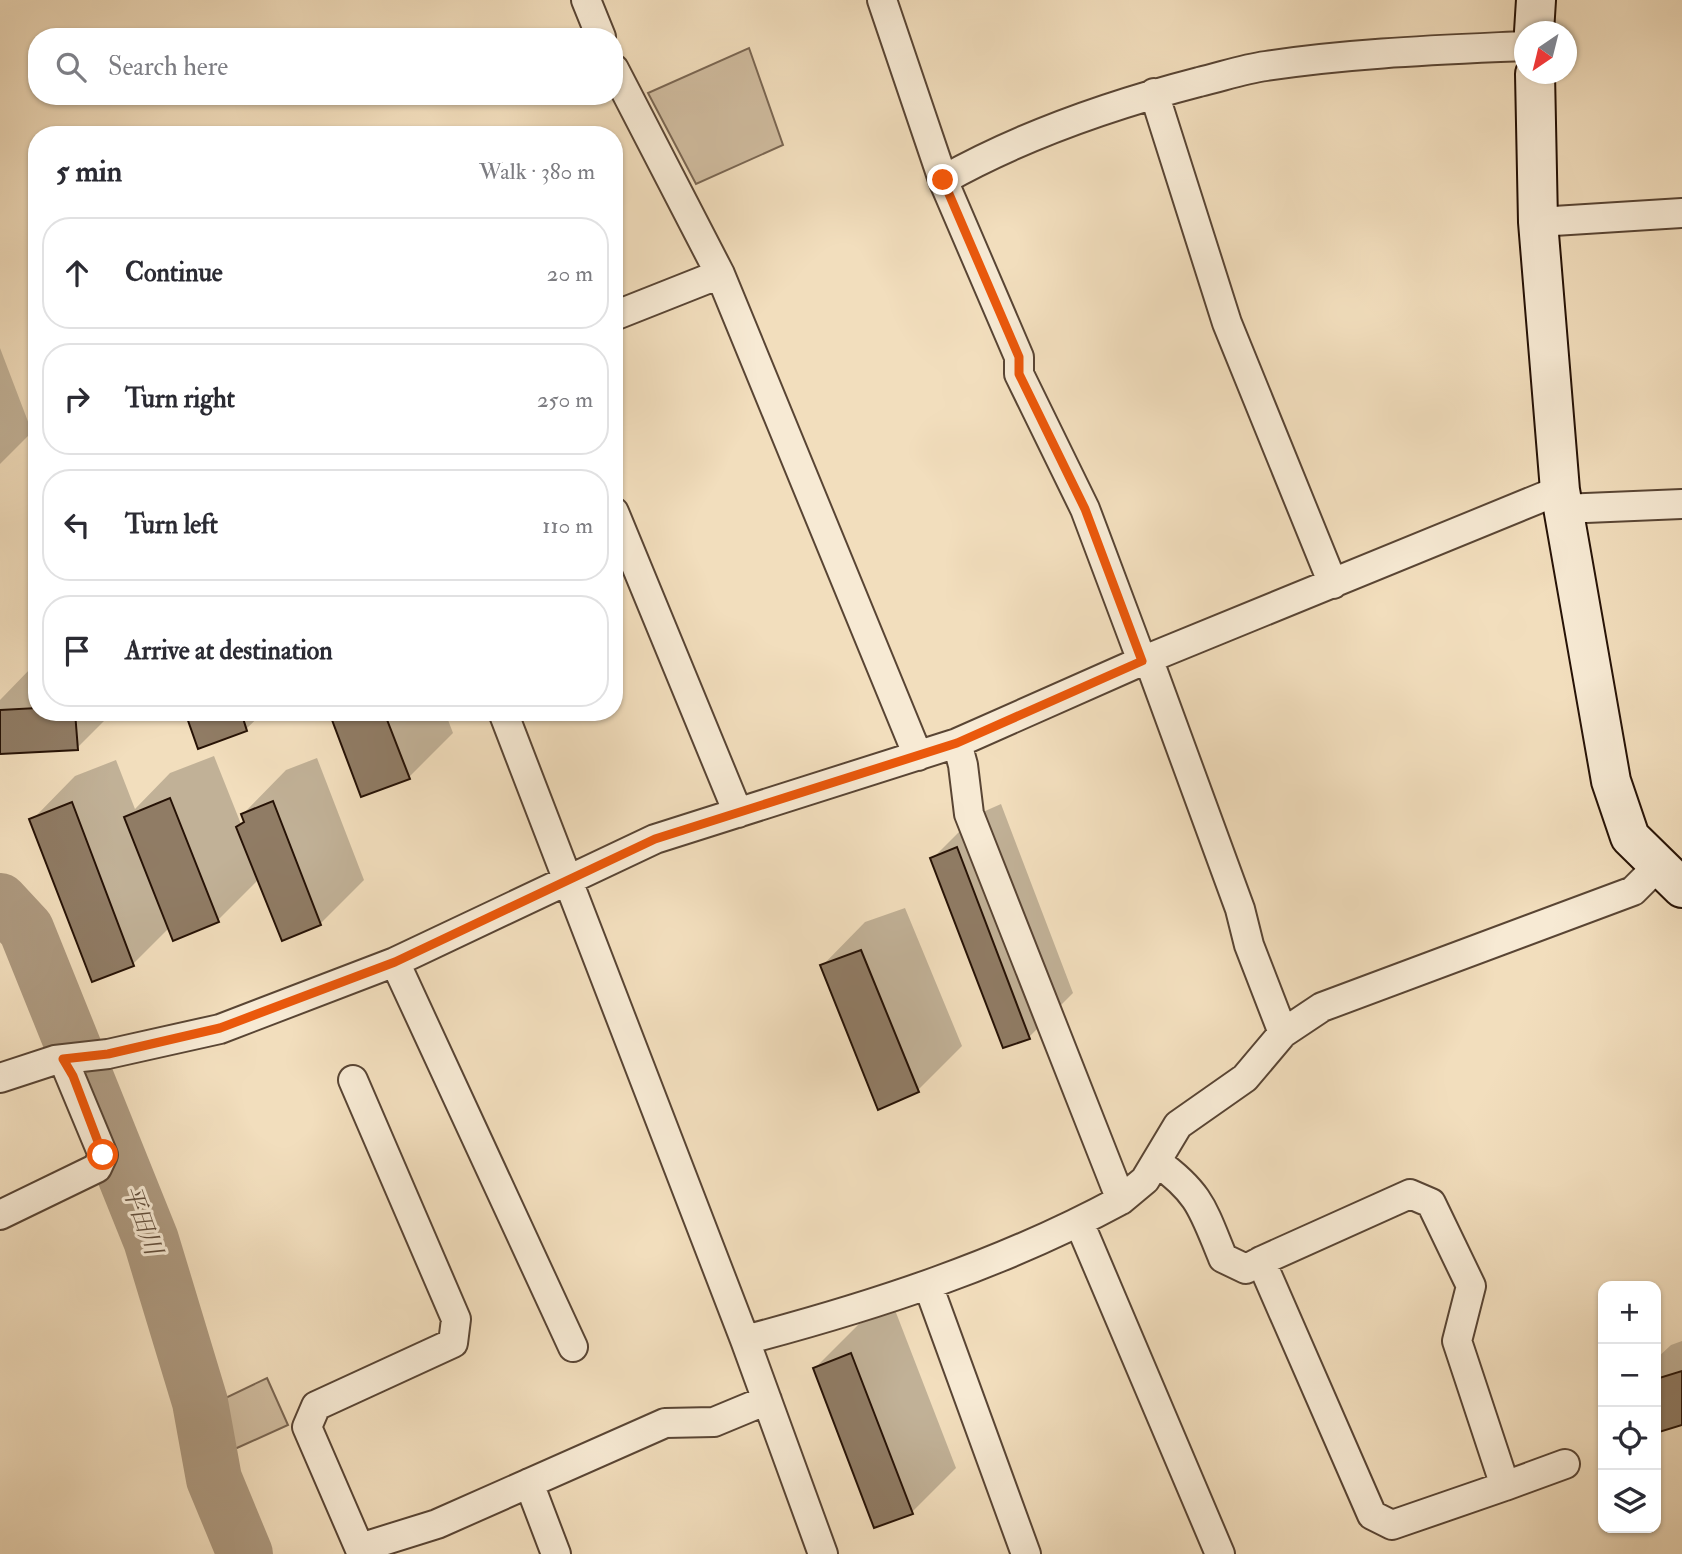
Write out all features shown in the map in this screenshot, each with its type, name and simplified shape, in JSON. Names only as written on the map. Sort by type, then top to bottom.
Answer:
[{"type":"street","points":[[586,0],[597,28]]},
{"type":"street","points":[[882,0],[943,180],[1019,357],[1019,374],[1085,509],[1145,659],[1240,909],[1249,945],[1283,1032]]},
{"type":"street","points":[[1535,21],[1536,0]]},
{"type":"street","points":[[943,180],[987,155],[1056,126],[1154,93],[1264,66],[1391,52],[1514,46]]},
{"type":"street","points":[[1535,84],[1538,222],[1561,499],[1611,781],[1630,837],[1675,880]]},
{"type":"street","points":[[623,86],[720,274],[918,756]]},
{"type":"street","points":[[1154,93],[1227,323],[1333,584]]},
{"type":"street","points":[[1538,222],[1682,213]]},
{"type":"street","points":[[623,312],[720,274]]},
{"type":"street","points":[[0,1078],[75,1058],[220,1028],[395,962],[655,839],[957,743],[1145,659],[1333,584],[1561,499],[1682,504]]},
{"type":"street","points":[[623,534],[738,813]]},
{"type":"street","points":[[506,721],[745,1340],[824,1554]]},
{"type":"street","points":[[957,743],[963,765],[969,814],[1121,1200]]},
{"type":"street","points":[[745,1340],[847,1313],[928,1285],[1079,1223],[1121,1200],[1145,1181],[1178,1125],[1245,1078],[1283,1032],[1322,1007],[1633,891],[1675,880]]},
{"type":"street","points":[[395,962],[573,1348]]},
{"type":"street","points":[[0,1215],[97,1168],[103,1155],[73,1076],[75,1058]]},
{"type":"street","points":[[353,1080],[360,1129],[456,1319],[453,1343],[316,1406],[311,1417],[307,1427],[361,1551],[437,1524],[665,1423],[714,1422],[766,1400]]},
{"type":"street","points":[[1157,1162],[1185,1183],[1199,1200],[1223,1258],[1246,1269],[1410,1194],[1431,1203],[1471,1286],[1457,1340],[1505,1486]]},
{"type":"street","points":[[1079,1223],[1220,1554]]},
{"type":"street","points":[[1261,1261],[1372,1515],[1392,1525],[1565,1464]]},
{"type":"street","points":[[928,1285],[1026,1554]]},
{"type":"street","points":[[528,1483],[556,1554]]},
{"type":"shaded area","points":[[749,48],[783,145],[696,184],[648,93]]},
{"type":"shaded area","points":[[267,1378],[288,1425],[228,1452],[217,1402]]},
{"type":"building","points":[[28,708],[28,721],[76,721],[78,750],[0,754],[0,710]]},
{"type":"building","points":[[188,721],[244,721],[247,731],[198,749]]},
{"type":"building","points":[[332,721],[387,721],[410,779],[361,797]]},
{"type":"building","points":[[170,798],[219,922],[173,941],[124,817]]},
{"type":"building","points":[[273,801],[321,925],[282,941],[236,827],[244,822],[241,814]]},
{"type":"building","points":[[72,802],[134,966],[92,982],[29,819]]},
{"type":"building","points":[[957,847],[1030,1039],[1003,1048],[930,858]]},
{"type":"building","points":[[861,950],[919,1092],[878,1110],[820,965]]},
{"type":"building","points":[[851,1353],[913,1514],[874,1528],[813,1368]]},
{"type":"building","points":[[1682,1371],[1682,1425],[1661,1431],[1661,1407],[1661,1377]]},
{"type":"waterway","name":"平田川","points":[[0,901],[26,929],[151,1240],[200,1402],[214,1479],[245,1554]]},
{"type":"route","points":[[103,1155],[73,1076],[63,1059],[108,1054],[220,1028],[395,962],[655,839],[957,743],[1142,661],[1085,509],[1019,374],[1019,357],[943,180]]}]
